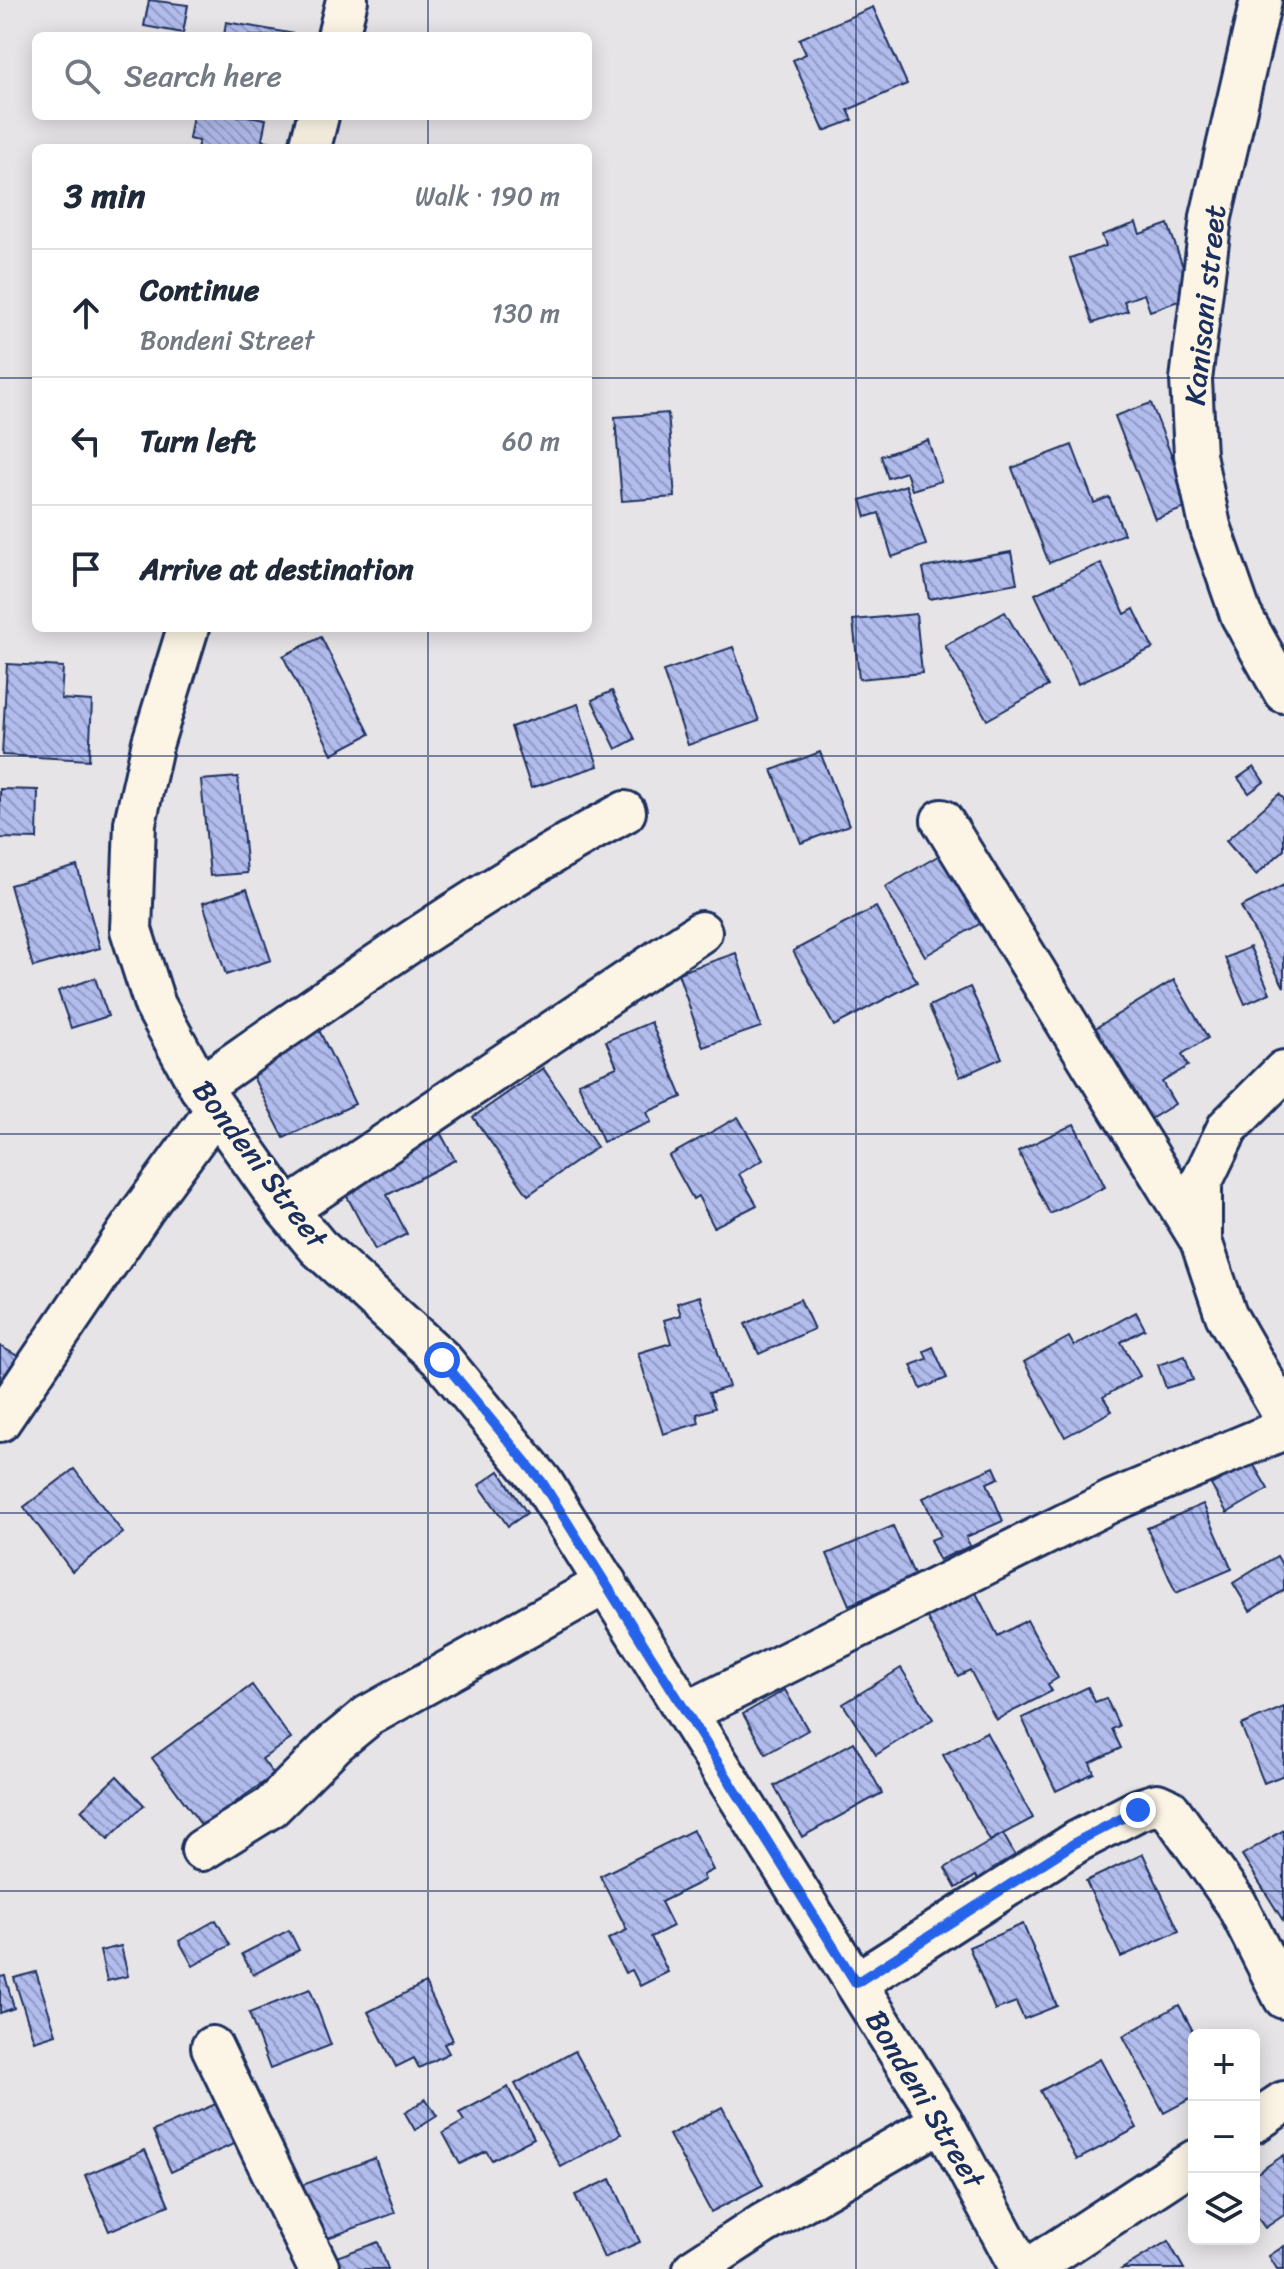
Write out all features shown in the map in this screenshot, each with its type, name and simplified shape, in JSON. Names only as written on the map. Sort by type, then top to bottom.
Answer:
[{"type":"street","points":[[339,32],[347,0]]},
{"type":"street","name":"Kanisani street","points":[[1261,0],[1211,217],[1191,380],[1195,455],[1210,526],[1241,615],[1284,692]]},
{"type":"street","points":[[311,144],[317,120]]},
{"type":"street","name":"Bondeni Street","points":[[187,632],[153,742],[135,823],[131,930],[155,1005],[208,1098],[287,1210],[318,1247],[442,1360],[542,1482],[942,2121],[1021,2269]]},
{"type":"street","points":[[0,1421],[143,1210],[208,1098],[435,926],[561,846],[625,812]]},
{"type":"street","points":[[942,820],[1201,1241],[1226,1315],[1284,1416]]},
{"type":"street","points":[[287,1210],[701,932]]},
{"type":"street","points":[[1201,1241],[1201,1183],[1228,1127],[1284,1071]]},
{"type":"street","points":[[688,1712],[1112,1501],[1284,1429]]},
{"type":"street","points":[[202,1850],[271,1807],[335,1743],[368,1716],[606,1583]]},
{"type":"street","points":[[856,1983],[1078,1841],[1138,1810],[1157,1804],[1170,1810],[1236,1903],[1284,1998]]},
{"type":"street","points":[[212,2047],[319,2269]]},
{"type":"street","points":[[1260,2118],[1284,2102]]},
{"type":"street","points":[[694,2269],[763,2224],[942,2121]]},
{"type":"street","points":[[1029,2269],[1188,2165]]},
{"type":"building","points":[[149,0],[188,5],[183,32],[144,26]]},
{"type":"building","points":[[873,7],[907,84],[848,110],[853,120],[824,131],[793,60],[806,54],[799,39]]},
{"type":"building","points":[[226,22],[283,32],[225,32]]},
{"type":"building","points":[[192,120],[266,120],[262,140],[272,142],[198,144],[199,141],[189,139]]},
{"type":"building","points":[[1136,223],[1140,234],[1168,224],[1193,296],[1150,311],[1144,294],[1124,301],[1128,311],[1093,323],[1070,258],[1106,246],[1102,235]]},
{"type":"building","points":[[1151,403],[1191,506],[1155,519],[1115,416]]},
{"type":"building","points":[[668,413],[675,497],[622,501],[615,417]]},
{"type":"building","points":[[928,440],[941,481],[912,490],[906,472],[888,478],[881,456]]},
{"type":"building","points":[[1072,445],[1094,503],[1109,497],[1124,534],[1049,563],[1012,468]]},
{"type":"building","points":[[906,485],[926,545],[892,557],[879,513],[866,517],[861,500]]},
{"type":"building","points":[[1011,552],[1017,583],[929,599],[923,568]]},
{"type":"building","points":[[1101,563],[1125,614],[1134,609],[1153,648],[1078,684],[1035,594]]},
{"type":"building","points":[[1005,612],[1048,686],[987,720],[945,646]]},
{"type":"building","points":[[916,614],[922,673],[859,679],[853,620]]},
{"type":"building","points":[[321,637],[370,734],[332,754],[283,656]]},
{"type":"building","points":[[733,647],[759,721],[688,745],[663,671]]},
{"type":"building","points":[[7,664],[63,667],[61,699],[92,701],[89,760],[2,755]]},
{"type":"building","points":[[612,691],[635,739],[616,749],[592,700]]},
{"type":"building","points":[[578,704],[598,766],[531,788],[511,727]]},
{"type":"building","points":[[820,752],[849,825],[801,843],[772,770]]},
{"type":"building","points":[[1254,767],[1264,782],[1249,793],[1238,778]]},
{"type":"building","points":[[238,777],[247,873],[210,876],[201,780]]},
{"type":"building","points":[[0,789],[38,790],[37,839],[0,838]]},
{"type":"building","points":[[1279,794],[1284,799],[1284,850],[1256,875],[1226,841]]},
{"type":"building","points":[[948,850],[988,919],[925,956],[885,887]]},
{"type":"building","points":[[77,866],[100,948],[33,967],[10,885]]},
{"type":"building","points":[[1284,885],[1284,987],[1241,907]]},
{"type":"building","points":[[247,889],[271,960],[226,975],[203,903]]},
{"type":"building","points":[[876,907],[917,982],[834,1026],[793,951]]},
{"type":"building","points":[[1250,947],[1270,993],[1245,1004],[1225,958]]},
{"type":"building","points":[[736,953],[761,1027],[703,1047],[678,973]]},
{"type":"building","points":[[95,978],[108,1016],[71,1028],[58,991]]},
{"type":"building","points":[[1174,980],[1208,1038],[1182,1054],[1188,1066],[1162,1082],[1175,1104],[1144,1123],[1089,1032]]},
{"type":"building","points":[[970,987],[1002,1058],[960,1077],[929,1006]]},
{"type":"building","points":[[651,1022],[682,1097],[647,1112],[651,1122],[603,1142],[578,1083],[617,1067],[606,1041]]},
{"type":"building","points":[[316,1024],[355,1104],[284,1138],[244,1059]]},
{"type":"building","points":[[543,1068],[597,1147],[528,1195],[473,1117]]},
{"type":"building","points":[[738,1117],[763,1160],[739,1174],[757,1205],[714,1227],[698,1196],[693,1199],[669,1156]]},
{"type":"building","points":[[1074,1124],[1105,1187],[1050,1214],[1018,1151]]},
{"type":"building","points":[[440,1132],[455,1160],[387,1195],[407,1234],[375,1250],[340,1183]]},
{"type":"building","points":[[700,1296],[729,1387],[709,1393],[715,1408],[697,1414],[699,1423],[663,1434],[638,1353],[671,1343],[664,1320],[681,1315],[677,1303]]},
{"type":"building","points":[[800,1299],[814,1329],[759,1354],[745,1324]]},
{"type":"building","points":[[1136,1312],[1145,1329],[1121,1342],[1140,1376],[1103,1397],[1112,1411],[1065,1437],[1024,1362],[1069,1337],[1074,1346]]},
{"type":"building","points":[[0,1346],[21,1358],[0,1401]]},
{"type":"building","points":[[933,1347],[947,1378],[921,1389],[911,1365],[927,1359],[924,1351]]},
{"type":"building","points":[[1185,1356],[1193,1380],[1166,1388],[1158,1365]]},
{"type":"building","points":[[1252,1462],[1268,1489],[1227,1513],[1211,1485]]},
{"type":"building","points":[[994,1467],[999,1478],[987,1483],[1003,1521],[966,1537],[970,1546],[939,1560],[930,1540],[941,1536],[923,1498]]},
{"type":"building","points":[[74,1469],[123,1533],[72,1571],[24,1507]]},
{"type":"building","points":[[499,1471],[527,1513],[508,1526],[479,1485]]},
{"type":"building","points":[[1203,1504],[1232,1569],[1176,1593],[1147,1528]]},
{"type":"building","points":[[893,1526],[915,1577],[849,1605],[827,1554]]},
{"type":"building","points":[[1277,1556],[1284,1568],[1284,1590],[1250,1611],[1233,1583]]},
{"type":"building","points":[[974,1589],[998,1636],[1027,1620],[1058,1678],[1048,1684],[1052,1691],[996,1720],[970,1670],[958,1676],[925,1614]]},
{"type":"building","points":[[901,1668],[933,1719],[876,1755],[843,1704]]},
{"type":"building","points":[[252,1685],[291,1739],[262,1759],[274,1775],[202,1826],[152,1758]]},
{"type":"building","points":[[1088,1687],[1095,1702],[1106,1698],[1119,1726],[1112,1729],[1121,1748],[1090,1763],[1094,1773],[1056,1791],[1022,1718]]},
{"type":"building","points":[[785,1690],[808,1730],[766,1754],[743,1714]]},
{"type":"building","points":[[1284,1707],[1284,1775],[1264,1783],[1241,1725]]},
{"type":"building","points":[[986,1732],[1033,1818],[990,1841],[943,1755]]},
{"type":"building","points":[[854,1742],[882,1793],[802,1837],[774,1786]]},
{"type":"building","points":[[117,1776],[144,1805],[108,1839],[81,1810]]},
{"type":"building","points":[[693,1830],[713,1870],[703,1875],[705,1880],[661,1902],[673,1926],[651,1937],[668,1972],[640,1986],[632,1970],[625,1973],[608,1939],[627,1930],[600,1876]]},
{"type":"building","points":[[1284,1830],[1284,1922],[1242,1855]]},
{"type":"building","points":[[1003,1834],[1021,1865],[983,1888],[976,1876],[956,1888],[945,1868]]},
{"type":"building","points":[[1143,1854],[1179,1931],[1121,1957],[1086,1881]]},
{"type":"building","points":[[216,1920],[230,1945],[193,1966],[179,1941]]},
{"type":"building","points":[[1023,1924],[1057,2006],[1024,2019],[1016,2002],[995,2010],[969,1947]]},
{"type":"building","points":[[289,1930],[299,1950],[253,1975],[242,1954]]},
{"type":"building","points":[[121,1946],[128,1976],[107,1981],[100,1951]]},
{"type":"building","points":[[36,1972],[56,2034],[34,2041],[14,1978]]},
{"type":"building","points":[[5,1976],[14,2008],[0,2013],[0,1977]]},
{"type":"building","points":[[425,1983],[453,2040],[444,2044],[449,2053],[419,2068],[414,2058],[396,2067],[368,2012]]},
{"type":"building","points":[[310,1989],[331,2045],[270,2069],[249,2013]]},
{"type":"building","points":[[1179,2005],[1192,2029],[1188,2029],[1188,2100],[1164,2113],[1123,2036]]},
{"type":"building","points":[[575,2051],[621,2134],[561,2167],[515,2084]]},
{"type":"building","points":[[1100,2059],[1137,2128],[1077,2160],[1040,2091]]},
{"type":"building","points":[[508,2087],[534,2138],[492,2160],[486,2151],[460,2164],[443,2133],[464,2121],[459,2113]]},
{"type":"building","points":[[426,2099],[437,2116],[415,2130],[405,2113]]},
{"type":"building","points":[[218,2103],[236,2143],[171,2172],[153,2131]]},
{"type":"building","points":[[722,2107],[763,2185],[711,2212],[669,2135]]},
{"type":"building","points":[[145,2150],[169,2205],[109,2231],[85,2175]]},
{"type":"building","points":[[1284,2155],[1284,2215],[1265,2228],[1260,2221],[1260,2171]]},
{"type":"building","points":[[375,2158],[395,2213],[317,2242],[297,2187]]},
{"type":"building","points":[[611,2179],[640,2242],[604,2258],[575,2195]]},
{"type":"building","points":[[1168,2241],[1184,2269],[1122,2269]]},
{"type":"building","points":[[378,2242],[388,2269],[332,2269],[328,2260]]},
{"type":"building","points":[[1284,2246],[1284,2269],[1277,2269],[1269,2256]]},
{"type":"route","points":[[442,1360],[542,1482],[856,1983],[1078,1841],[1138,1810]]}]
